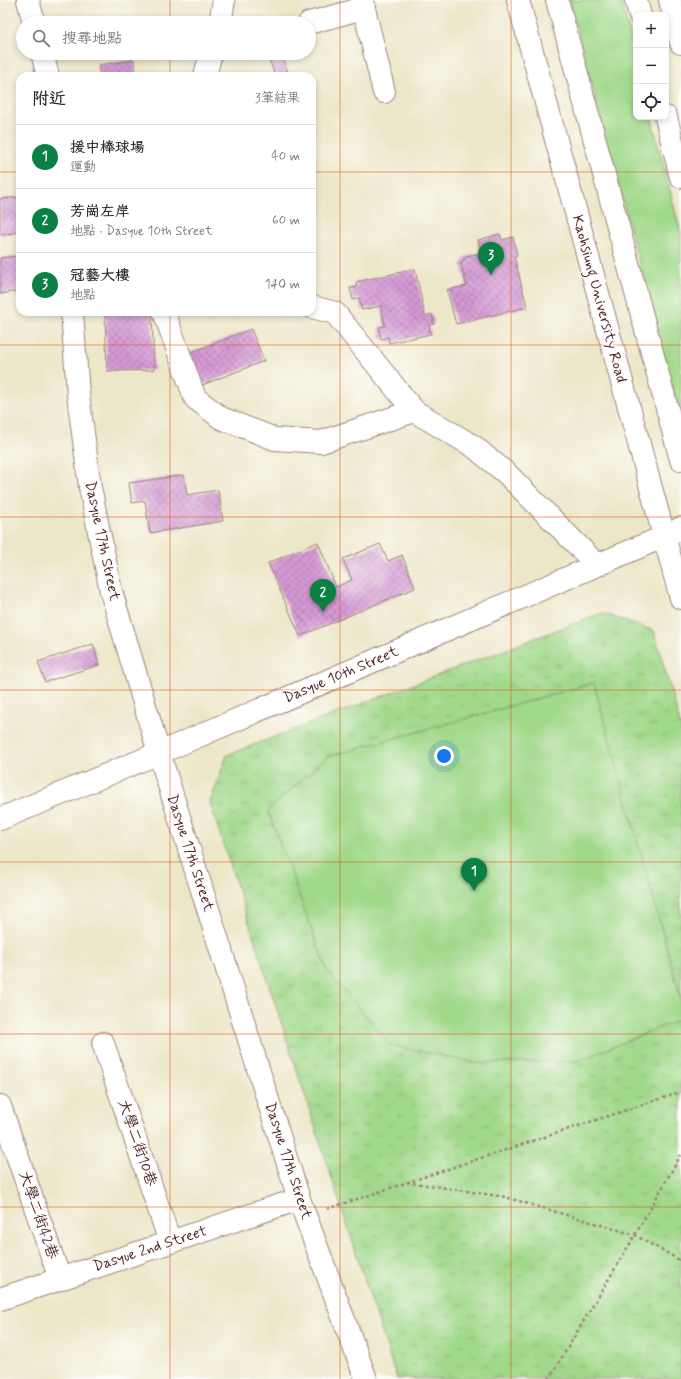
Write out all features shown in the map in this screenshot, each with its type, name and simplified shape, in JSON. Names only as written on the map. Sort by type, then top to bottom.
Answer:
[{"type":"street","points":[[28,0],[32,16]]},
{"type":"street","points":[[221,16],[224,0]]},
{"type":"street","name":"Kaohsiung University Road","points":[[518,0],[673,532],[681,598]]},
{"type":"street","points":[[557,0],[681,460]]},
{"type":"street","points":[[636,0],[639,12]]},
{"type":"street","points":[[670,0],[681,43]]},
{"type":"street","points":[[316,21],[363,4],[384,92]]},
{"type":"street","points":[[44,60],[47,72]]},
{"type":"street","points":[[206,72],[210,60]]},
{"type":"street","points":[[667,120],[681,177]]},
{"type":"street","points":[[316,308],[335,313],[414,411],[473,446],[506,473],[597,565]]},
{"type":"street","name":"Dasyue 17th Street","points":[[72,316],[78,394],[90,488],[112,591],[159,753],[302,1207],[366,1379]]},
{"type":"street","points":[[165,316],[195,398],[221,418],[275,439],[321,442],[414,411]]},
{"type":"street","name":"Dasyue 10th Street","points":[[0,819],[159,753],[673,532]]},
{"type":"street","name":"大學二街10巷","points":[[103,1043],[170,1242]]},
{"type":"street","name":"大學二街42巷","points":[[0,1106],[60,1279]]},
{"type":"street","name":"Dasyue 2nd Street","points":[[0,1299],[170,1242],[302,1207]]},
{"type":"path","points":[[302,1207],[406,1182],[681,1092]]},
{"type":"path","points":[[548,1379],[635,1235],[681,1155]]},
{"type":"path","points":[[406,1182],[505,1197],[635,1235],[681,1261]]},
{"type":"green space","points":[[569,0],[621,0],[633,46],[633,120],[652,120],[681,233],[681,420]]},
{"type":"green space","points":[[602,613],[654,631],[681,727],[681,1379],[397,1379],[210,803],[227,755]]},
{"type":"green space","points":[[594,683],[681,999],[681,1019],[578,1061],[476,1063],[391,1045],[327,971],[268,811],[327,757]]},
{"type":"building","points":[[134,60],[136,72],[99,72],[98,65]]},
{"type":"building","points":[[269,60],[283,60],[288,72],[274,72]]},
{"type":"building","points":[[16,197],[16,233],[0,235],[0,199]]},
{"type":"building","points":[[500,234],[502,240],[513,237],[517,255],[514,256],[527,307],[456,324],[447,290],[467,286],[461,264],[466,256],[481,253],[478,240]]},
{"type":"building","points":[[16,256],[16,292],[0,294],[0,258]]},
{"type":"building","points":[[415,269],[425,316],[432,314],[434,324],[429,325],[431,334],[389,343],[388,337],[381,339],[379,327],[385,326],[381,306],[362,310],[359,298],[353,300],[350,288],[357,287],[356,282]]},
{"type":"building","points":[[105,316],[152,316],[154,370],[107,371]]},
{"type":"building","points":[[251,329],[264,361],[197,387],[184,355]]},
{"type":"building","points":[[184,475],[187,495],[218,490],[223,521],[150,533],[145,501],[132,503],[129,483]]},
{"type":"building","points":[[318,542],[336,587],[352,580],[343,559],[380,544],[388,561],[402,555],[415,588],[300,636],[268,563]]},
{"type":"building","points":[[93,644],[99,665],[45,682],[38,662]]},
{"type":"place","name":"冠藝大樓","points":[[491,275]]},
{"type":"place","name":"芳崗左岸","points":[[323,612]]},
{"type":"place","name":"援中棒球場","points":[[474,891]]}]
